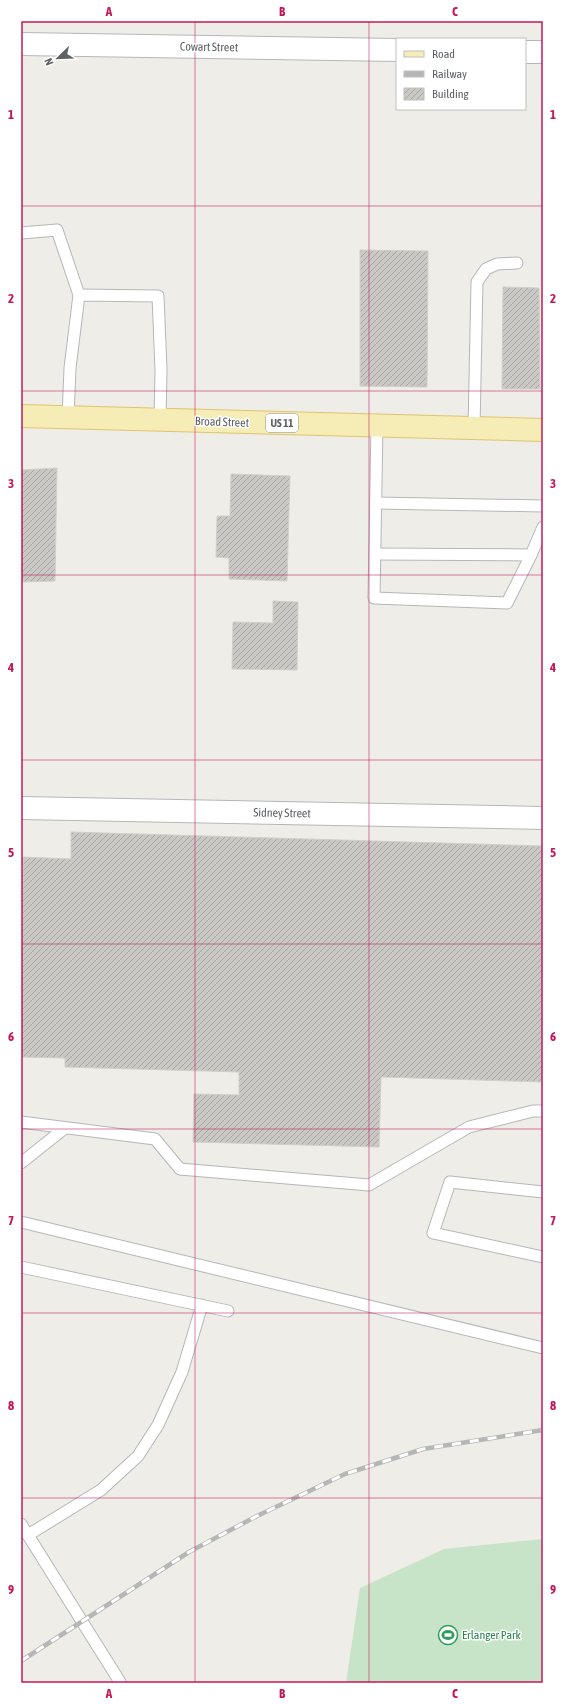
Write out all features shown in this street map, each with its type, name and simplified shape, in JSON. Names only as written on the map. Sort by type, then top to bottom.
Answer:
[{"type":"main road","name":"Broad Street","points":[[21,416],[543,430]]},
{"type":"street","name":"Cowart Street","points":[[21,44],[396,50]]},
{"type":"street","points":[[526,52],[543,52]]},
{"type":"street","name":"Sidney Street","points":[[21,808],[543,818]]},
{"type":"lane","points":[[21,233],[57,230],[78,296],[70,368],[68,418]]},
{"type":"lane","points":[[474,428],[477,282],[486,269],[497,264],[517,263]]},
{"type":"lane","points":[[78,296],[158,296],[161,370],[160,420]]},
{"type":"lane","points":[[377,426],[374,598],[507,603],[543,527]]},
{"type":"lane","points":[[376,503],[543,506]]},
{"type":"lane","points":[[375,554],[531,555]]},
{"type":"lane","points":[[21,1122],[155,1139],[180,1170],[369,1185],[469,1127],[533,1111],[543,1111]]},
{"type":"lane","points":[[21,1163],[65,1128]]},
{"type":"lane","points":[[543,1192],[450,1182],[433,1233],[543,1257]]},
{"type":"lane","points":[[21,1222],[543,1348]]},
{"type":"lane","points":[[21,1267],[228,1311]]},
{"type":"lane","points":[[28,1535],[101,1490],[138,1456],[158,1425],[182,1372],[202,1306]]},
{"type":"lane","points":[[21,1524],[120,1682]]},
{"type":"green space","name":"Erlanger Park","points":[[543,1539],[543,1683],[346,1683],[360,1588],[444,1549]]},
{"type":"building","points":[[360,250],[428,251],[427,387],[360,386]]},
{"type":"building","points":[[503,287],[539,288],[540,389],[502,389]]},
{"type":"building","points":[[57,468],[55,581],[21,582],[21,470]]},
{"type":"building","points":[[231,474],[290,476],[287,581],[229,579],[229,558],[216,557],[217,516],[230,516]]},
{"type":"building","points":[[273,601],[298,602],[297,670],[232,669],[233,622],[273,623]]},
{"type":"building","points":[[71,832],[543,846],[543,1082],[381,1077],[379,1147],[193,1142],[194,1094],[239,1095],[239,1072],[65,1067],[65,1058],[21,1057],[23,857],[71,859]]},
{"type":"railway","points":[[21,1661],[189,1552],[257,1516],[345,1474],[423,1449],[543,1430]]},
{"type":"place","name":"Erlanger Park","points":[[448,1635]]}]
